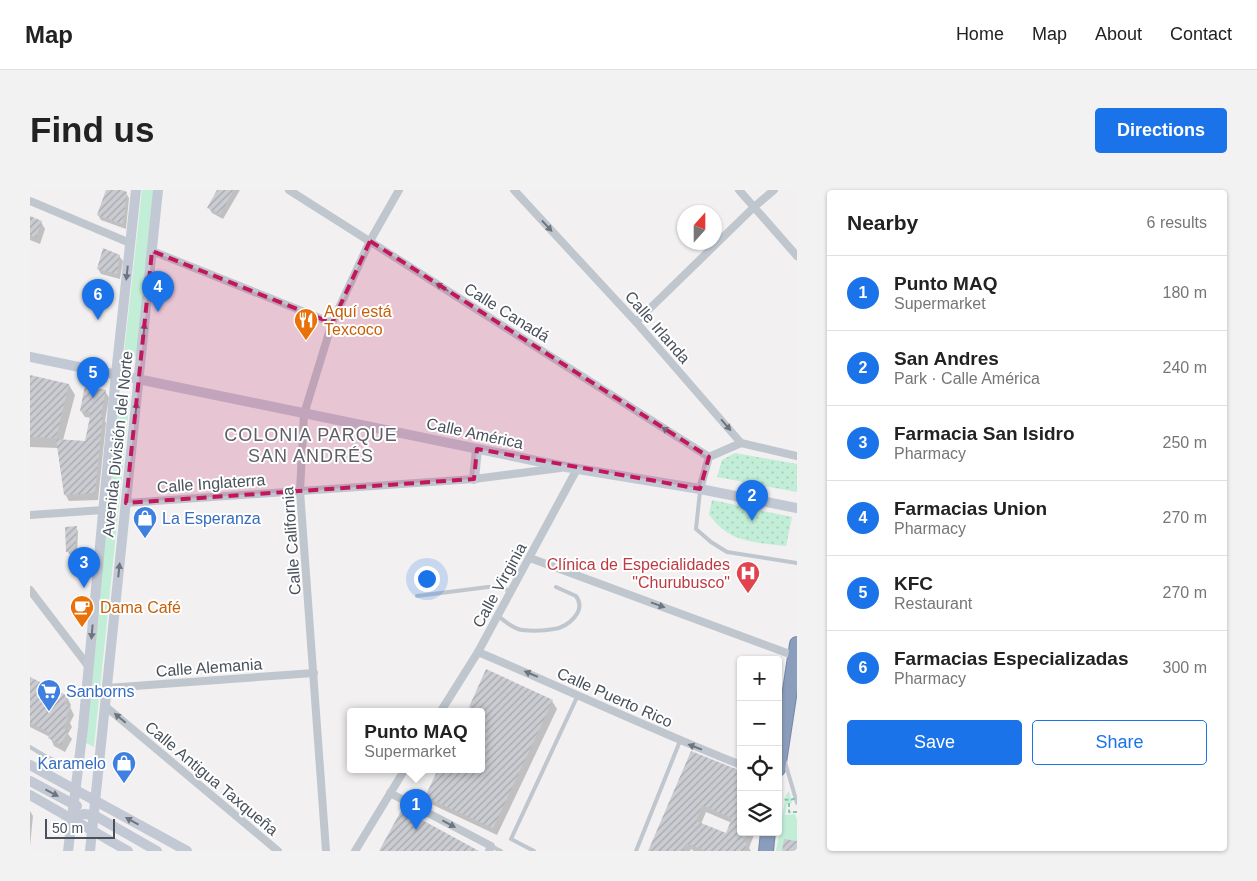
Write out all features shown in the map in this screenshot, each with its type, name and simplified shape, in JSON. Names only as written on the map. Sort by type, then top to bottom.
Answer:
[{"type":"highway","points":[[782,748],[796,650]]},
{"type":"highway","points":[[766,851],[768,836]]},
{"type":"main road","name":"Avenida División del Norte","points":[[68,851],[89,668],[116,374],[136,190]]},
{"type":"main road","name":"Avenida División del Norte","points":[[90,851],[158,190]]},
{"type":"main road","name":"Calle América","points":[[30,356],[566,467],[700,489],[797,508]]},
{"type":"main road","points":[[474,479],[477,449]]},
{"type":"main road","points":[[34,767],[187,851]]},
{"type":"main road","points":[[30,781],[73,804],[85,807],[96,800]]},
{"type":"main road","points":[[30,795],[128,851]]},
{"type":"main road","points":[[71,819],[83,814],[94,815],[157,851]]},
{"type":"street","name":"Calle Canadá","points":[[289,190],[709,457]]},
{"type":"street","name":"Calle California","points":[[326,851],[300,491],[304,414],[332,323],[370,241],[399,190]]},
{"type":"street","name":"Calle Irlanda","points":[[514,190],[636,322],[741,443]]},
{"type":"street","points":[[739,190],[797,256]]},
{"type":"street","points":[[636,322],[754,207],[774,190]]},
{"type":"street","points":[[30,201],[130,243]]},
{"type":"street","points":[[152,251],[332,323]]},
{"type":"street","points":[[700,489],[709,457],[741,443],[797,456]]},
{"type":"street","name":"Calle Inglaterra","points":[[126,503],[474,479],[566,467]]},
{"type":"street","name":"Calle Virginia","points":[[443,708],[478,652],[577,469]]},
{"type":"street","points":[[30,515],[103,510]]},
{"type":"street","points":[[530,558],[796,650]]},
{"type":"street","points":[[30,590],[89,668]]},
{"type":"street","name":"Calle Puerto Rico","points":[[478,652],[680,741],[737,763]]},
{"type":"street","name":"Calle Alemania","points":[[107,688],[314,673]]},
{"type":"street","name":"Calle Antigua Taxqueña","points":[[105,706],[278,851]]},
{"type":"street","points":[[355,851],[402,773]]},
{"type":"street","points":[[390,793],[490,848]]},
{"type":"lane","points":[[700,489],[696,529],[711,542],[726,552],[797,563]]},
{"type":"lane","points":[[417,596],[488,587],[512,591]]},
{"type":"lane","points":[[498,616],[520,630],[557,629],[576,616],[580,609],[579,599],[574,594],[556,587]]},
{"type":"lane","points":[[534,851],[511,839],[578,695]]},
{"type":"lane","points":[[636,851],[680,741]]},
{"type":"lane","points":[[30,747],[56,761]]},
{"type":"lane","points":[[782,748],[786,771],[797,803]]},
{"type":"lane","points":[[34,767],[45,756]]},
{"type":"lane","points":[[490,848],[501,851]]},
{"type":"path","points":[[782,799],[790,800],[797,798]]},
{"type":"path","points":[[790,800],[789,812],[797,812]]},
{"type":"highlighted area","points":[[370,241],[709,457],[700,489],[477,449],[474,479],[126,503],[152,251],[332,323]]},
{"type":"green space","points":[[142,190],[154,190],[137,357],[124,353]]},
{"type":"green space","points":[[118,396],[130,398],[94,747],[86,743]]},
{"type":"green space","points":[[735,453],[797,464],[797,492],[717,477],[722,460]]},
{"type":"green space","points":[[712,500],[792,517],[786,546],[753,542],[725,531],[716,524],[709,514]]},
{"type":"green space","points":[[789,791],[792,803],[787,804],[785,815],[795,814],[797,820],[797,851],[776,851],[779,836],[782,836],[782,817],[786,795]]},
{"type":"building","points":[[106,190],[122,190],[127,192],[123,224],[97,215]]},
{"type":"building","points":[[217,190],[234,190],[220,214],[207,208]]},
{"type":"building","points":[[30,216],[42,221],[36,238],[30,235]]},
{"type":"building","points":[[103,248],[120,255],[117,274],[97,269]]},
{"type":"building","points":[[30,375],[69,384],[56,438],[30,437]]},
{"type":"building","points":[[85,385],[106,390],[101,415],[103,416],[95,493],[64,495],[56,439],[85,441],[91,412],[80,411]]},
{"type":"building","points":[[77,526],[75,552],[66,552],[65,527]]},
{"type":"building","points":[[486,669],[553,700],[493,828],[425,797],[436,773],[485,773],[485,708],[469,707]]},
{"type":"building","name":"Sanborns","points":[[30,677],[68,696],[64,703],[71,707],[65,717],[68,718],[63,728],[68,731],[61,745],[48,738],[50,733],[30,723]]},
{"type":"building","points":[[691,751],[737,769],[737,836],[746,836],[744,842],[747,843],[744,851],[706,851],[686,843],[683,851],[648,851]],"holes":[[[702,805],[732,818],[726,833],[696,821]]]},
{"type":"building","points":[[402,809],[479,851],[379,851]]},
{"type":"building","points":[[784,839],[797,841],[797,851],[782,851]]},
{"type":"place","name":"Farmacias Union","points":[[158,312]]},
{"type":"place","name":"Farmacias Especializadas","points":[[98,320]]},
{"type":"place","name":"Aquí está Texcoco","points":[[306,341]]},
{"type":"place","name":"KFC","points":[[93,398]]},
{"type":"place","name":"San Andres","points":[[752,521]]},
{"type":"place","name":"La Esperanza","points":[[145,539]]},
{"type":"place","name":"Farmacia San Isidro","points":[[84,588]]},
{"type":"place","name":"Clínica de Especialidades \"Churubusco\"","points":[[748,594]]},
{"type":"place","name":"Dama Café","points":[[82,628]]},
{"type":"place","name":"Sanborns","points":[[49,712]]},
{"type":"place","name":"Karamelo","points":[[124,784]]},
{"type":"place","name":"Punto MAQ","points":[[416,830]]},
{"type":"district","name":"COLONIA PARQUE SAN ANDRÉS","points":[[311,445]]}]
